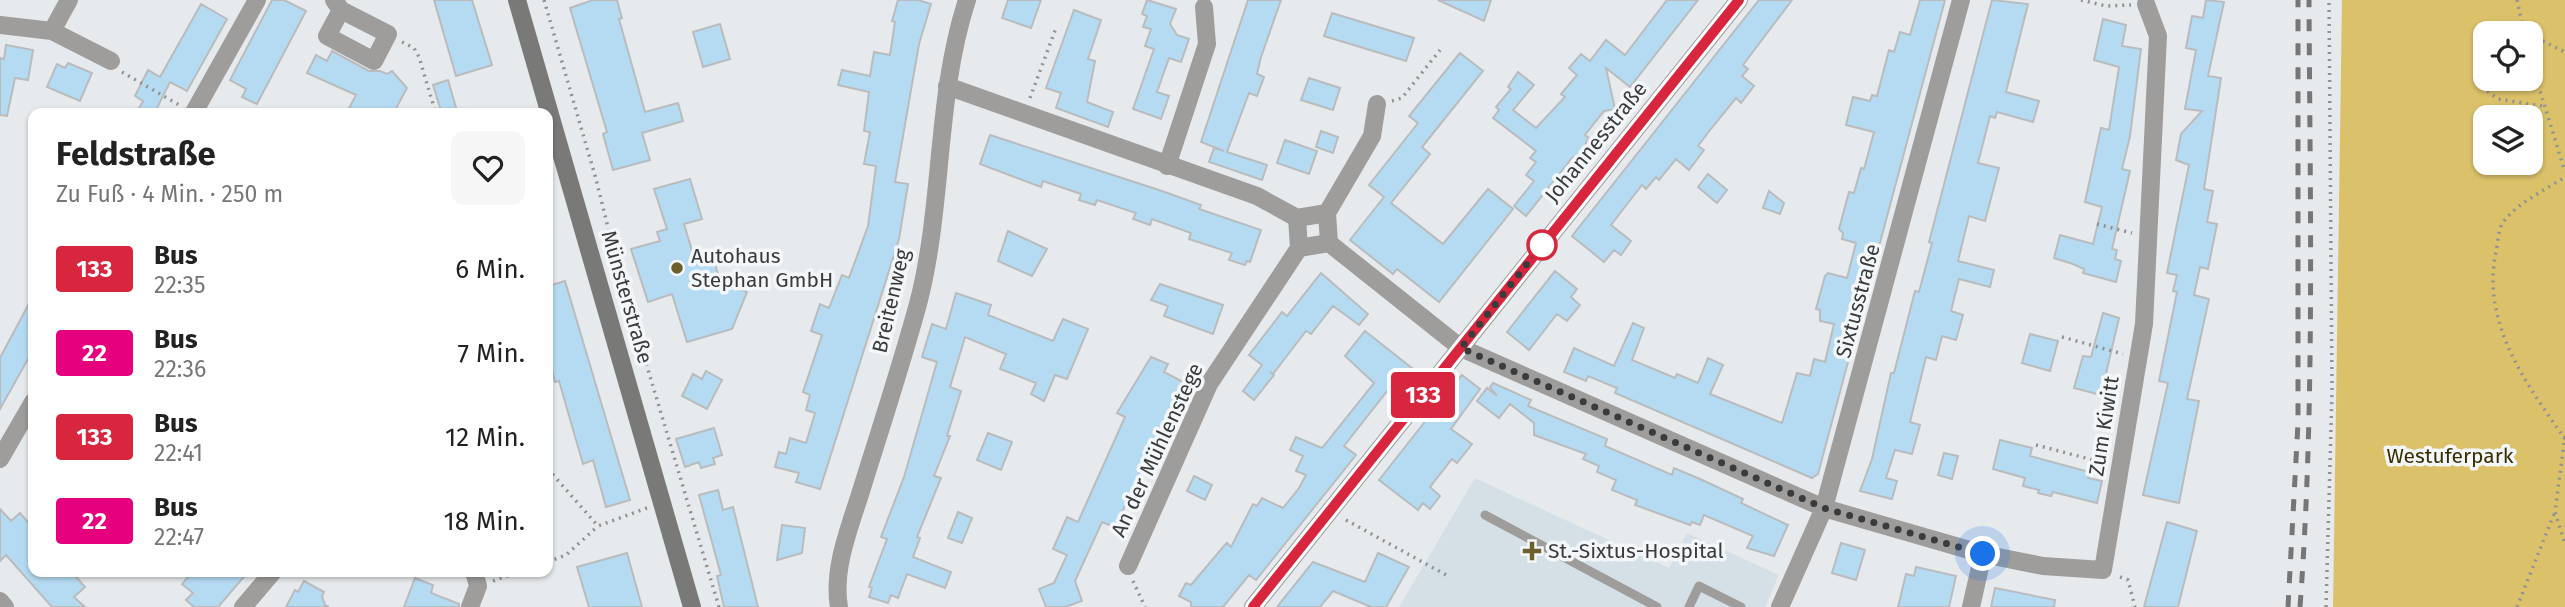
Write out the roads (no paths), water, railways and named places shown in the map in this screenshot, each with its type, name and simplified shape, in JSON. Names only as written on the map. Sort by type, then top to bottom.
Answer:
[{"type":"main road","name":"Münsterstraße","points":[[517,0],[548,108]]},
{"type":"main road","name":"Münsterstraße","points":[[553,124],[692,607]]},
{"type":"street","points":[[52,32],[69,0]]},
{"type":"street","points":[[196,108],[257,0]]},
{"type":"street","name":"Breitenweg","points":[[839,607],[843,552],[918,302],[936,198],[947,86],[958,29],[967,0]]},
{"type":"street","name":"Johannesstraße","points":[[1253,607],[1739,0]]},
{"type":"street","name":"Sixtusstraße","points":[[1780,607],[1824,508],[1961,0]]},
{"type":"street","name":"Zum Kiwitt","points":[[1983,554],[2043,566],[2103,570],[2144,324],[2158,36],[2146,4]]},
{"type":"street","points":[[337,5],[388,34],[374,61],[327,36],[337,5]]},
{"type":"street","points":[[1167,166],[1207,44],[1204,7]]},
{"type":"street","points":[[0,25],[52,32],[111,61]]},
{"type":"street","points":[[947,86],[1256,196],[1297,218],[1326,213]]},
{"type":"street","points":[[1377,104],[1372,136],[1326,213],[1329,243],[1461,348],[1824,508],[1983,554],[1971,607]]},
{"type":"street","points":[[1297,218],[1299,248],[1329,243]]},
{"type":"street","name":"An der Mühlenstege","points":[[1128,566],[1209,384],[1299,248]]},
{"type":"street","points":[[0,459],[28,411]]},
{"type":"street","points":[[243,607],[269,577]]},
{"type":"street","points":[[470,607],[476,579]]},
{"type":"street","points":[[0,601],[5,607]]},
{"type":"lane","points":[[1485,515],[1657,607]]},
{"type":"lane","points":[[1689,607],[1699,586],[1741,607]]},
{"type":"railway","points":[[2288,607],[2298,423],[2298,0]]},
{"type":"railway","points":[[2300,607],[2310,379],[2309,0]]},
{"type":"place","name":"Autohaus Stephan GmbH","points":[[677,268]]},
{"type":"place","name":"St.-Sixtus-Hospital","points":[[1532,551]]},
{"type":"park label","name":"Westuferpark","points":[[2450,456]]}]
